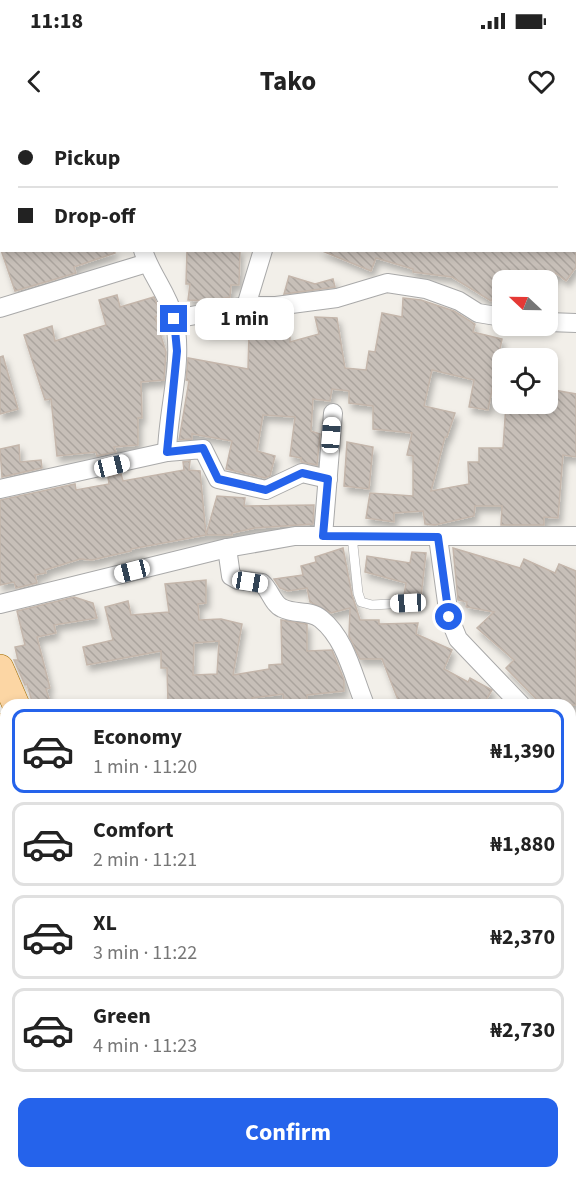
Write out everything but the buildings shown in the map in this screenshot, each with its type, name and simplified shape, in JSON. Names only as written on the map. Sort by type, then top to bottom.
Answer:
[{"type":"main road","points":[[0,668],[13,699]]},
{"type":"street","points":[[246,306],[262,252]]},
{"type":"street","points":[[0,308],[145,257],[164,290],[174,319],[177,351],[167,452]]},
{"type":"street","points":[[174,319],[246,306],[276,306],[337,298],[387,283],[426,289],[459,301],[478,313],[492,315]]},
{"type":"street","points":[[558,322],[576,323]]},
{"type":"street","points":[[323,536],[333,413]]},
{"type":"street","points":[[0,489],[167,452],[203,448],[218,479],[266,490],[302,473],[328,479]]},
{"type":"street","points":[[0,604],[227,548],[295,536],[576,536]]},
{"type":"street","points":[[438,537],[449,617],[458,639],[515,699]]},
{"type":"street","points":[[227,548],[231,576],[238,580],[262,584],[277,605],[284,610],[310,612],[322,620],[340,640],[363,699]]},
{"type":"lane","points":[[351,536],[361,602],[372,605],[408,603]]},
{"type":"route","points":[[174,319],[177,351],[167,452],[203,448],[218,479],[266,490],[302,473],[328,479],[323,536],[438,537],[449,617]]}]
